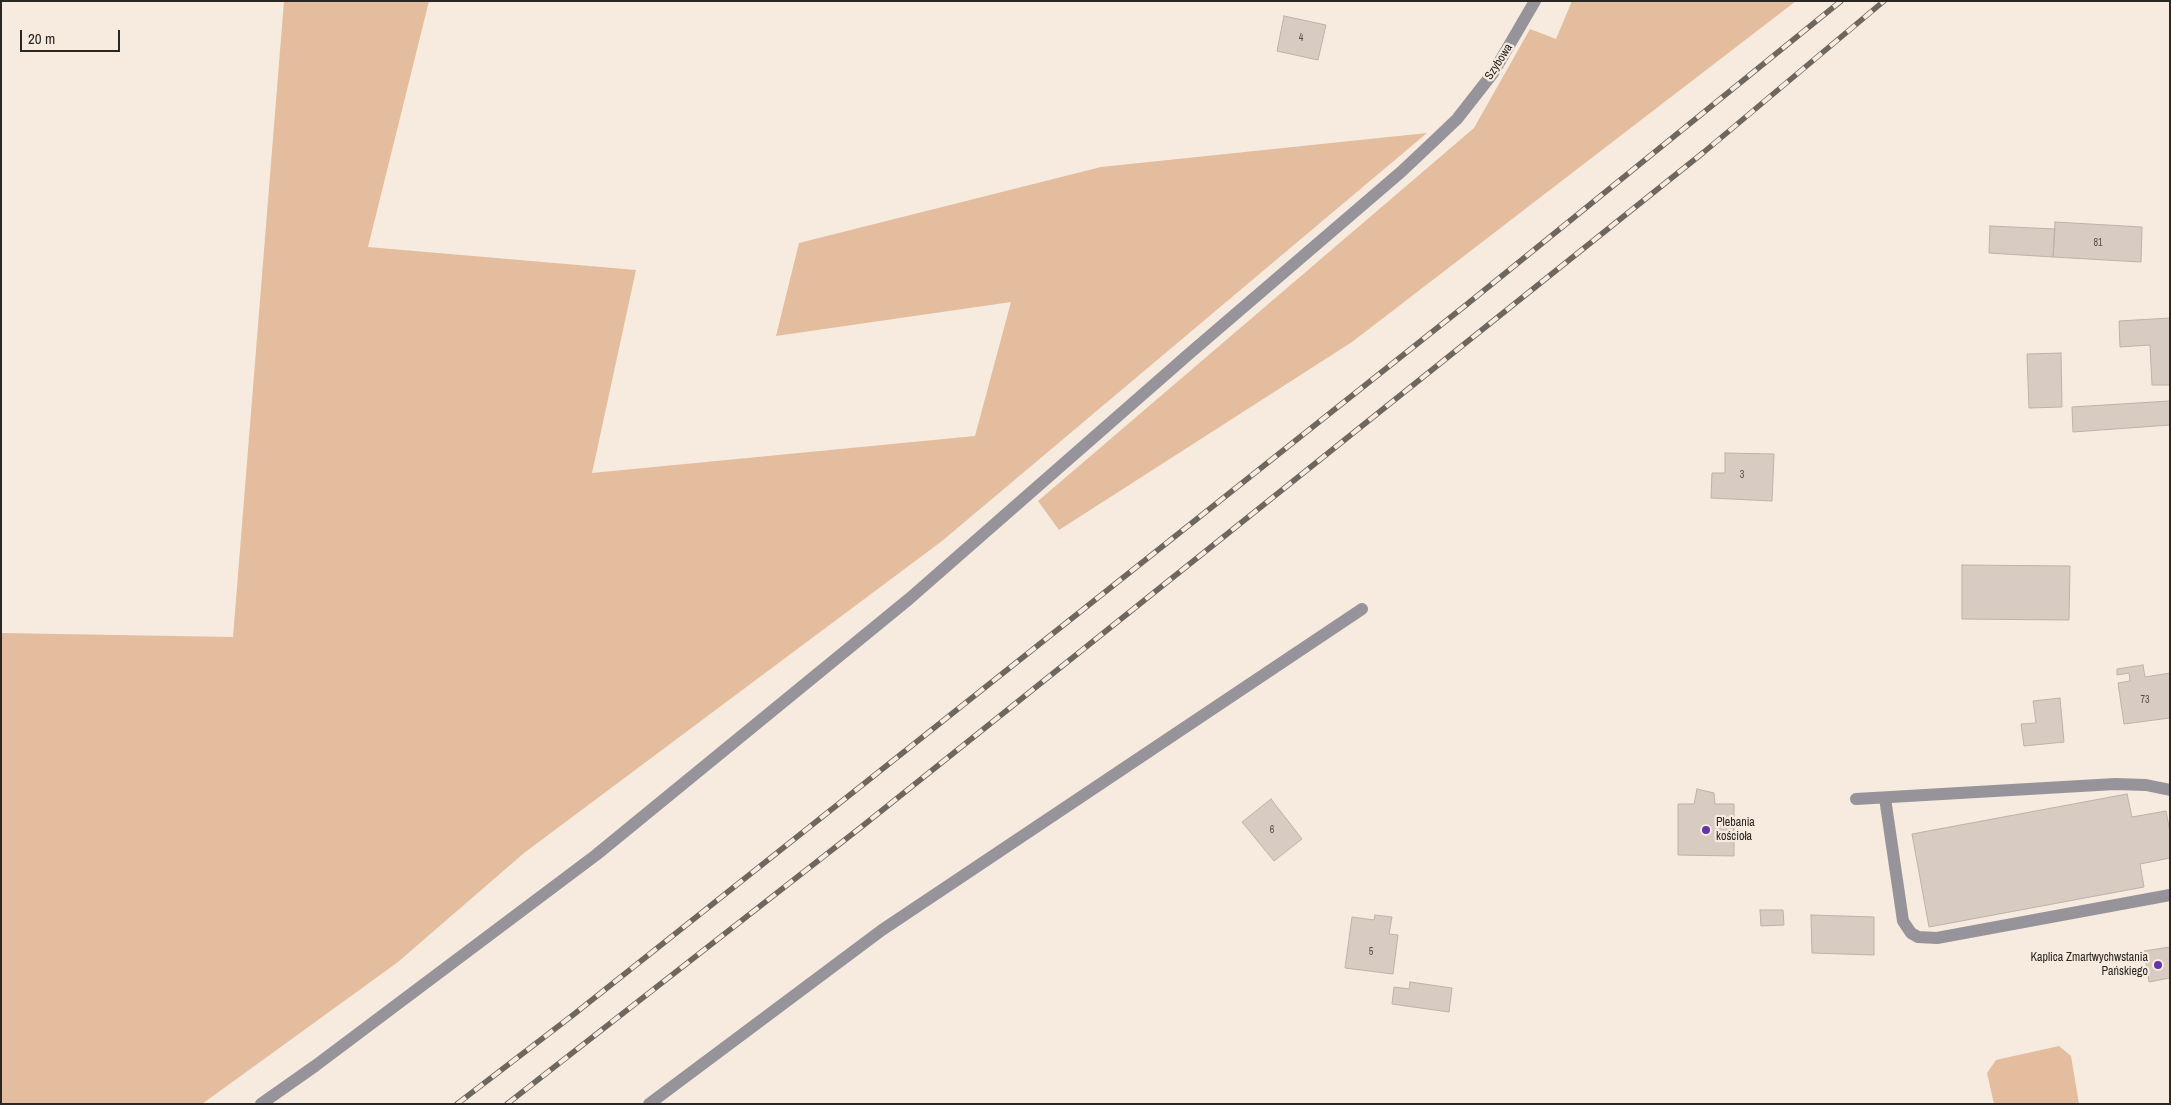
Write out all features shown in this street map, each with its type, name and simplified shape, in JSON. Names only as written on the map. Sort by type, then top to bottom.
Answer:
[{"type":"street","name":"Szybowa","points":[[261,1104],[315,1066],[596,855],[909,599],[1190,352],[1401,172],[1457,118],[1493,73],[1535,1]]},
{"type":"street","points":[[649,1104],[882,930],[1362,609]]},
{"type":"street","points":[[1856,799],[2115,784],[2146,785],[2170,790]]},
{"type":"street","points":[[1885,798],[1904,921],[1910,933],[1918,937],[1937,938],[2170,895]]},
{"type":"shaded area","points":[[284,1],[429,1],[368,247],[636,270],[592,473],[975,436],[1011,302],[776,336],[799,243],[1101,167],[1427,133],[942,541],[524,853],[398,962],[202,1104],[1,1104],[1,633],[233,637]]},
{"type":"shaded area","points":[[1572,1],[1796,1],[1352,342],[1059,530],[1038,501],[1474,128],[1530,29],[1556,39]]},
{"type":"shaded area","points":[[2059,1046],[2071,1056],[2079,1104],[1994,1104],[1987,1073],[1996,1060]]},
{"type":"building","points":[[1284,16],[1326,25],[1318,60],[1277,51]]},
{"type":"building","points":[[2055,222],[2142,227],[2141,262],[2053,257]]},
{"type":"building","points":[[1990,226],[2055,229],[2053,257],[1989,253]]},
{"type":"building","points":[[2170,318],[2170,385],[2152,385],[2150,345],[2120,347],[2119,321]]},
{"type":"building","points":[[2061,353],[2062,407],[2029,408],[2027,354]]},
{"type":"building","points":[[2170,401],[2170,425],[2073,432],[2072,407]]},
{"type":"building","points":[[1725,453],[1774,454],[1772,501],[1711,498],[1712,473],[1725,473]]},
{"type":"building","points":[[1962,565],[2070,566],[2069,620],[1962,619]]},
{"type":"building","points":[[2143,665],[2145,677],[2170,673],[2170,718],[2124,724],[2118,683],[2130,681],[2129,673],[2117,675],[2117,669]]},
{"type":"building","points":[[2060,698],[2064,742],[2024,746],[2021,724],[2036,723],[2033,701]]},
{"type":"building","name":"Plebania kościoła","points":[[1697,789],[1714,793],[1715,804],[1734,804],[1734,856],[1678,855],[1678,804],[1694,804]]},
{"type":"building","points":[[2127,794],[2132,817],[2166,811],[2170,832],[2170,858],[2140,864],[2144,887],[1929,927],[1912,834]]},
{"type":"building","points":[[1271,799],[1302,839],[1274,861],[1242,822]]},
{"type":"building","points":[[1760,910],[1783,910],[1784,925],[1761,926]]},
{"type":"building","points":[[1375,915],[1392,917],[1389,934],[1398,935],[1393,974],[1345,968],[1352,917],[1374,920]]},
{"type":"building","points":[[1811,915],[1874,917],[1874,955],[1812,953]]},
{"type":"building","name":"Kaplica Zmartwychwstania Pańskiego","points":[[2170,947],[2170,978],[2149,982],[2144,951]]},
{"type":"building","points":[[1410,982],[1452,988],[1449,1012],[1392,1004],[1394,987],[1409,989]]},
{"type":"railway","points":[[457,1104],[573,1015],[1466,305],[1841,1]]},
{"type":"railway","points":[[507,1104],[860,828],[1704,152],[1884,1]]},
{"type":"place","name":"Plebania kościoła","points":[[1706,830]]},
{"type":"place","name":"Kaplica Zmartwychwstania Pańskiego","points":[[2158,965]]}]
